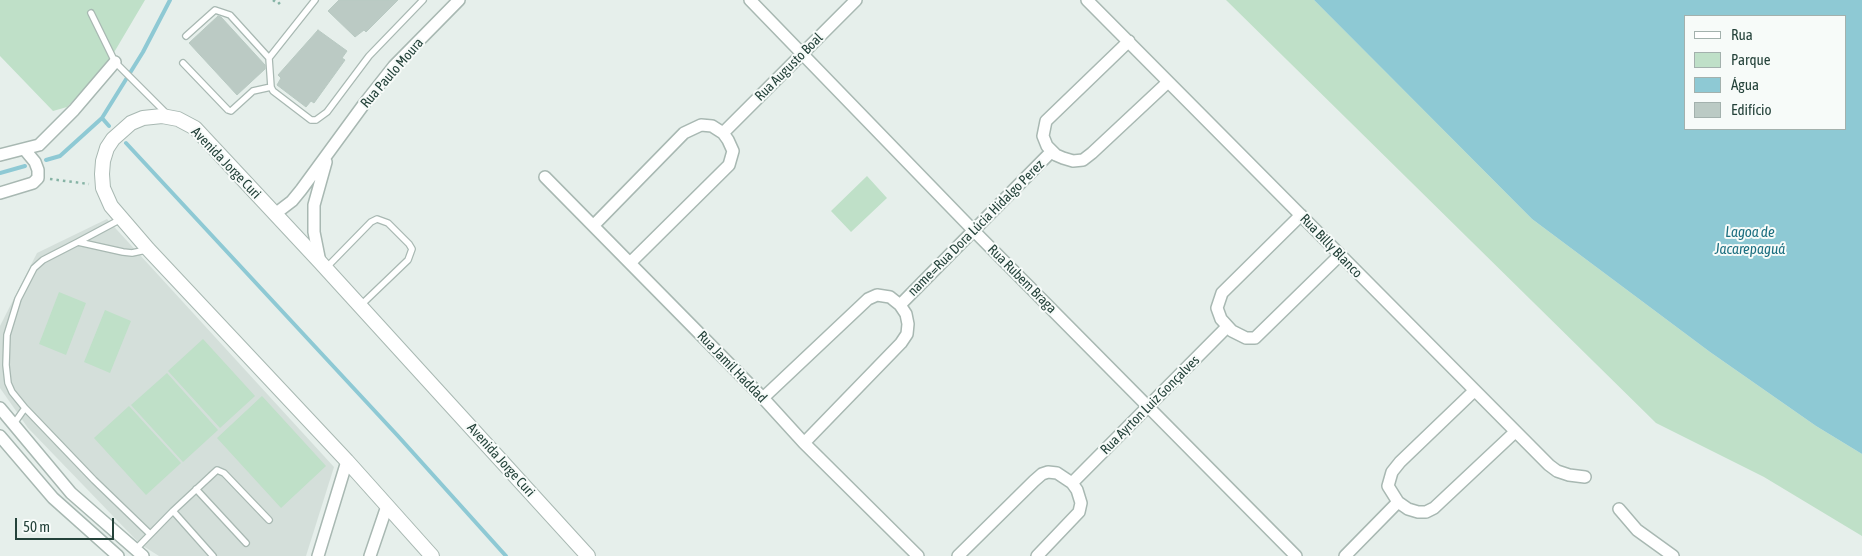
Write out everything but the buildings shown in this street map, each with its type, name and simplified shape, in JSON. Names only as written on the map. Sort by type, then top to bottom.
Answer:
[{"type":"street","name":"Rua Paulo Moura","points":[[274,214],[292,201],[394,66],[459,0]]},
{"type":"street","name":"Rua Rubem Braga","points":[[750,0],[974,231],[1296,556]]},
{"type":"street","name":"Rua Augusto Boal","points":[[722,133],[856,0]]},
{"type":"street","name":"Rua Billy Blanco","points":[[1087,0],[1515,432],[1557,471],[1585,477]]},
{"type":"street","name":"name=Rua Dora Lúcia Hidalgo Perez","points":[[1129,41],[1046,121],[1043,136],[1047,146],[1063,158],[1073,161],[1083,160],[1092,154],[1168,82]]},
{"type":"street","points":[[0,155],[39,145],[119,65]]},
{"type":"street","name":"Avenida Jorge Curi","points":[[432,556],[347,461],[121,220],[111,206],[103,188],[102,174],[107,148],[121,131],[143,118],[152,116],[170,117],[195,128],[323,265],[588,556]]},
{"type":"street","points":[[594,225],[684,133],[700,125],[712,126],[722,133],[733,151],[729,165],[630,263]]},
{"type":"street","points":[[0,193],[36,180],[38,170],[35,162],[25,150]]},
{"type":"street","name":"Rua Paulo Moura","points":[[323,265],[314,232],[314,205],[329,150]]},
{"type":"street","name":"name=Rua Dora Lúcia Hidalgo Perez","points":[[900,305],[1052,151]]},
{"type":"street","name":"Rua Jamil Haddad","points":[[545,177],[763,398],[804,443],[918,556]]},
{"type":"street","points":[[1301,215],[1222,293],[1217,308],[1221,319],[1228,327],[1237,335],[1255,338],[1340,255]]},
{"type":"street","name":"name=Rua Dora Lúcia Hidalgo Perez","points":[[763,398],[868,299],[877,296],[890,297],[900,305],[906,314],[908,324],[901,344],[804,443]]},
{"type":"street","name":"Rua Ayrton Luiz Gonçalves","points":[[1072,483],[1228,327]]},
{"type":"street","points":[[1474,391],[1392,472],[1388,486],[1398,502],[1408,510],[1418,512],[1426,512],[1434,508],[1515,432]]},
{"type":"street","points":[[0,408],[71,493],[139,553]]},
{"type":"street","points":[[0,436],[53,498],[118,556]]},
{"type":"street","points":[[318,556],[347,461]]},
{"type":"street","points":[[958,556],[1042,474],[1048,472],[1057,473],[1072,483],[1080,497],[1079,512],[1037,556]]},
{"type":"street","points":[[1345,556],[1398,502]]},
{"type":"street","points":[[370,556],[387,506]]},
{"type":"street","points":[[1619,509],[1637,530],[1673,556]]},
{"type":"lane","points":[[269,58],[315,0]]},
{"type":"lane","points":[[186,36],[215,10],[230,15],[269,58],[271,87],[273,91],[311,120],[316,120],[327,112],[369,56],[423,0]]},
{"type":"lane","points":[[91,13],[119,65],[170,117]]},
{"type":"lane","points":[[183,63],[231,111],[253,91],[271,87]]},
{"type":"lane","points":[[323,265],[377,219],[388,223],[409,244],[412,249],[408,260],[360,306]]},
{"type":"lane","points":[[121,220],[43,260],[34,268],[18,299],[7,335],[6,364],[8,383],[12,392],[25,408],[94,480],[150,534]]},
{"type":"lane","points":[[78,242],[122,252],[148,249]]},
{"type":"lane","points":[[13,424],[25,408]]},
{"type":"lane","points":[[139,553],[150,534],[215,471],[219,470],[224,473],[269,520]]},
{"type":"lane","points":[[196,489],[246,543]]},
{"type":"lane","points":[[173,511],[214,556]]},
{"type":"path","points":[[273,0],[278,4],[283,0]]},
{"type":"path","points":[[36,180],[103,188]]},
{"type":"shaded area","points":[[107,219],[334,467],[306,556],[159,556],[140,544],[28,428],[0,388],[0,326],[37,253]]},
{"type":"green space","points":[[0,0],[145,0],[106,66],[67,107],[53,111],[0,56]]},
{"type":"green space","points":[[1226,0],[1314,0],[1532,219],[1710,352],[1816,426],[1862,454],[1862,536],[1764,477],[1656,423]]},
{"type":"green space","points":[[867,176],[887,198],[851,232],[831,211]]},
{"type":"green space","points":[[59,292],[86,303],[66,355],[39,344]]},
{"type":"green space","points":[[105,310],[131,321],[110,373],[84,362]]},
{"type":"green space","points":[[203,339],[255,396],[220,428],[168,371]]},
{"type":"green space","points":[[167,373],[218,430],[183,462],[131,405]]},
{"type":"green space","points":[[262,396],[326,466],[281,508],[217,438]]},
{"type":"green space","points":[[129,406],[181,463],[146,495],[94,438]]},
{"type":"water","name":"Lagoa de Jacarepaguá","points":[[1314,0],[1862,0],[1862,454],[1816,426],[1710,352],[1532,219]]},
{"type":"waterway","points":[[46,160],[60,156],[102,118],[143,52],[170,0]]},
{"type":"waterway","points":[[102,118],[109,126]]},
{"type":"waterway","points":[[126,143],[398,436],[506,556]]},
{"type":"waterway","points":[[0,173],[25,166]]}]
